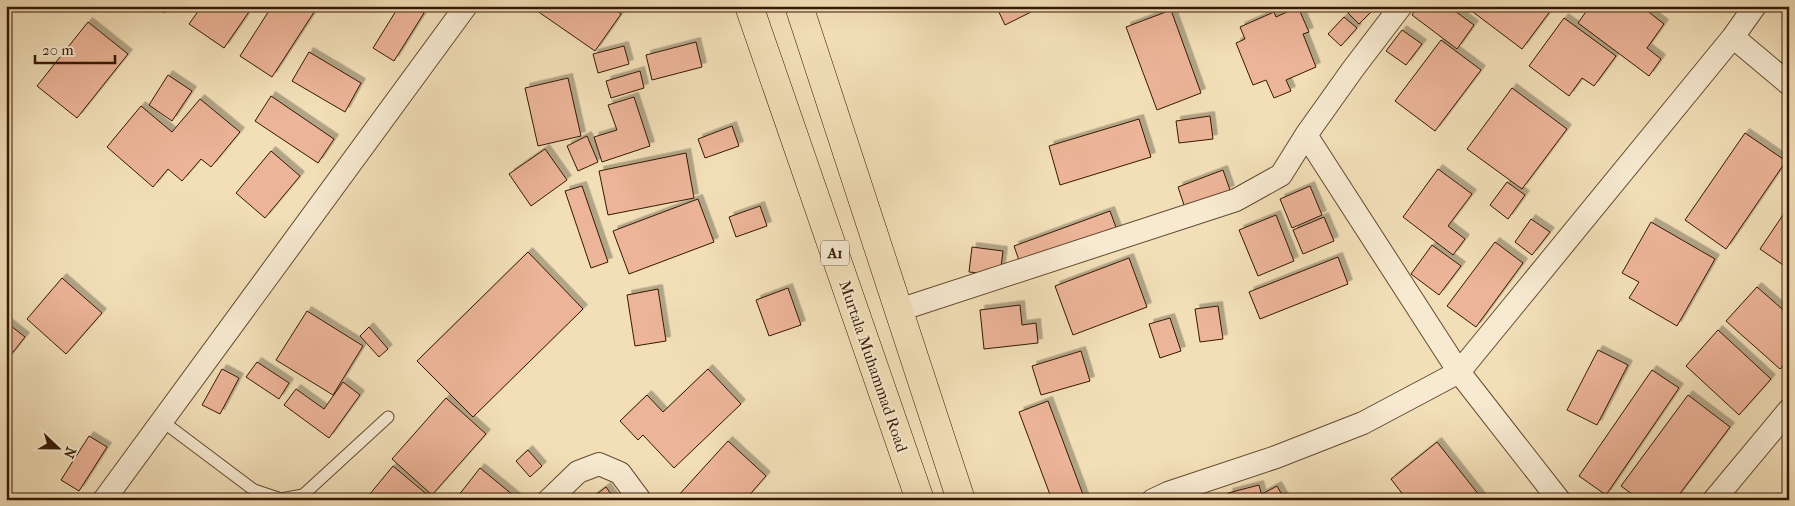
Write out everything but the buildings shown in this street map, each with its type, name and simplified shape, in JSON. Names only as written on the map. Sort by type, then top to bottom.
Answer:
[{"type":"highway","name":"Murtala Muhammad Road","points":[[749,6],[916,499]]},
{"type":"highway","points":[[799,6],[961,500]]},
{"type":"street","points":[[104,500],[466,6]]},
{"type":"street","points":[[899,310],[1236,200],[1281,175],[1306,135],[1353,68],[1400,6]]},
{"type":"street","points":[[1153,500],[1168,493],[1276,457],[1362,423],[1459,372],[1733,37],[1755,6]]},
{"type":"street","points":[[1733,37],[1789,84]]},
{"type":"street","points":[[1306,135],[1459,372],[1559,500]]},
{"type":"street","points":[[1714,500],[1789,410]]},
{"type":"street","points":[[549,500],[578,472],[599,464],[620,473],[640,500]]},
{"type":"lane","points":[[162,422],[254,490],[281,499],[303,495],[388,417]]}]
